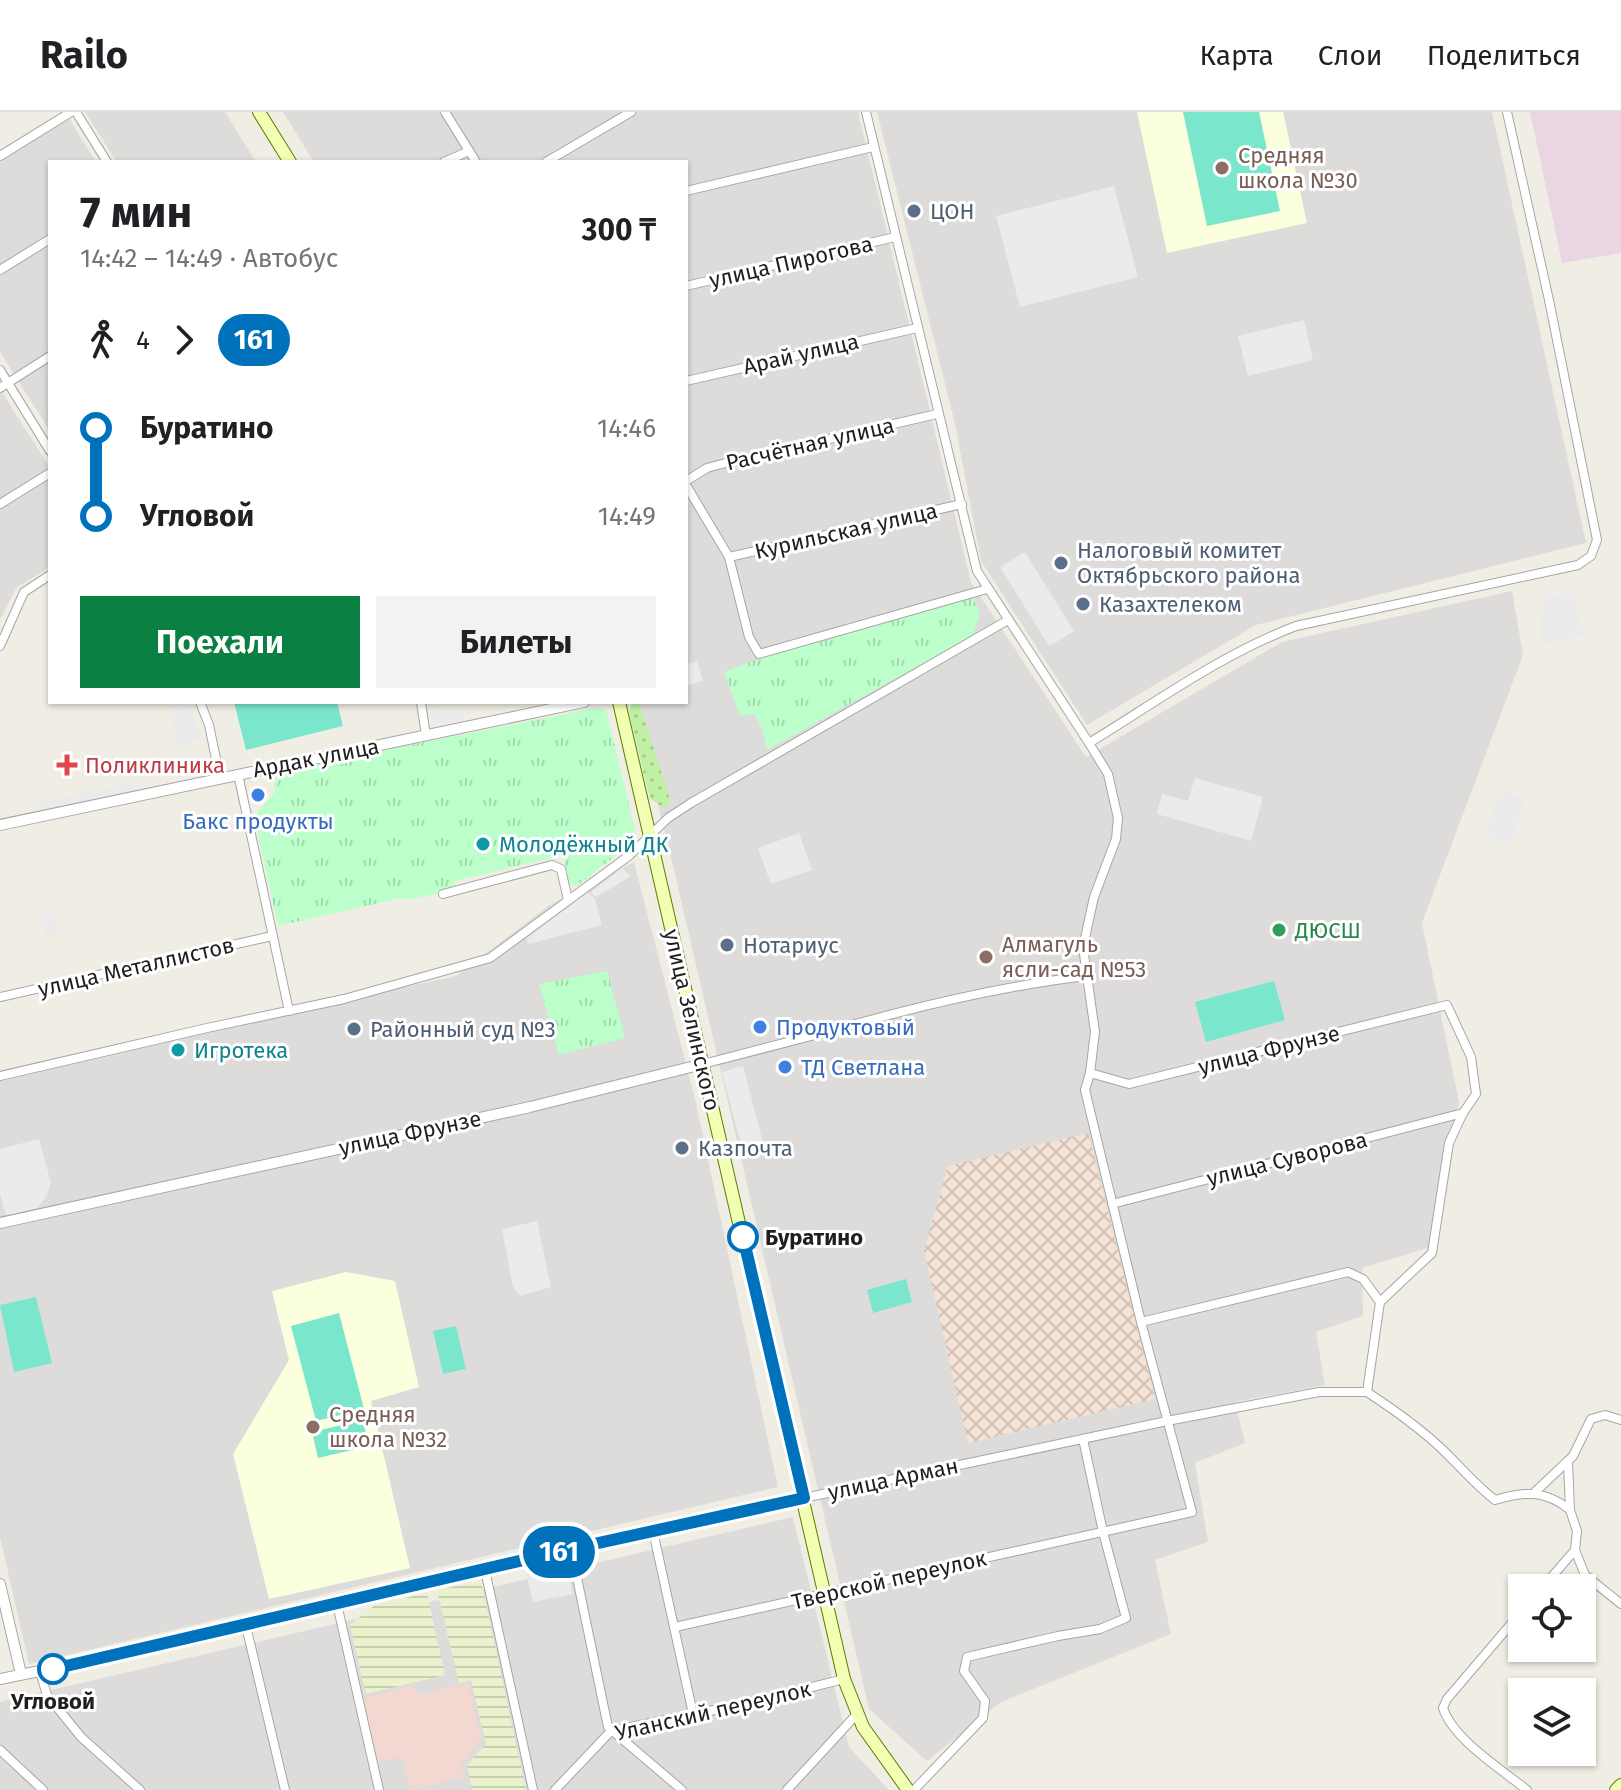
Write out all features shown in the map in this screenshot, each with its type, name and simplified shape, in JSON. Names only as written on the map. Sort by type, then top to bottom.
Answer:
[{"type":"main road","points":[[259,112],[289,160]]},
{"type":"main road","name":"улица Зелинского","points":[[619,704],[648,839],[703,1064],[844,1679],[869,1739],[908,1790]]},
{"type":"main road","points":[[1616,1790],[1621,1785]]},
{"type":"street","points":[[0,156],[74,112],[106,160]]},
{"type":"street","points":[[445,112],[475,160]]},
{"type":"street","points":[[549,160],[631,112]]},
{"type":"street","points":[[866,112],[977,571],[1108,774],[1118,818],[1116,839],[1094,897],[1083,947],[1095,1032],[1085,1090],[1167,1421]]},
{"type":"street","points":[[1089,743],[1226,658],[1259,640],[1296,626],[1578,565],[1591,556],[1597,540],[1549,300],[1507,112]]},
{"type":"street","points":[[688,191],[873,147]]},
{"type":"street","points":[[449,160],[469,151]]},
{"type":"street","name":"улица Пирогова","points":[[688,286],[895,237]]},
{"type":"street","points":[[0,270],[48,240]]},
{"type":"street","name":"Арай улица","points":[[688,381],[917,328]]},
{"type":"street","points":[[4,385],[48,357]]},
{"type":"street","points":[[0,370],[4,385],[48,448]]},
{"type":"street","name":"Расчётная улица","points":[[688,482],[707,468],[937,414]]},
{"type":"street","points":[[0,504],[48,474]]},
{"type":"street","points":[[688,486],[729,557],[749,637],[759,654],[987,589]]},
{"type":"street","name":"Курильская улица","points":[[729,557],[962,504]]},
{"type":"street","points":[[0,646],[24,592],[48,576]]},
{"type":"street","points":[[0,1076],[359,995],[490,958],[648,839],[668,818],[1008,620]]},
{"type":"street","points":[[201,704],[209,725],[220,778]]},
{"type":"street","points":[[421,704],[426,736]]},
{"type":"street","name":"Ардак улица","points":[[0,825],[575,704]]},
{"type":"street","points":[[238,774],[289,1011]]},
{"type":"street","points":[[443,894],[552,865],[561,869],[568,900]]},
{"type":"street","name":"улица Металлистов","points":[[0,997],[272,936]]},
{"type":"street","points":[[838,1029],[1040,982],[1086,976]]},
{"type":"street","name":"улица Фрунзе","points":[[1090,1073],[1129,1084],[1447,1005],[1471,1057],[1476,1094],[1463,1113]]},
{"type":"street","name":"улица Фрунзе","points":[[0,1223],[530,1107],[819,1034]]},
{"type":"street","points":[[1463,1113],[1449,1143],[1432,1253],[1380,1302],[1367,1392],[1394,1409],[1449,1455],[1479,1489],[1495,1500],[1535,1492],[1550,1496],[1570,1510]]},
{"type":"street","name":"улица Суворова","points":[[1112,1204],[1463,1113]]},
{"type":"street","points":[[1141,1322],[1348,1272],[1363,1279],[1380,1302]]},
{"type":"street","name":"улица Арман","points":[[0,1679],[246,1626],[571,1549],[1167,1421],[1319,1392],[1367,1392]]},
{"type":"street","points":[[1535,1492],[1568,1462],[1591,1419],[1605,1415],[1621,1420]]},
{"type":"street","name":"Тверской переулок","points":[[675,1627],[1192,1512],[1167,1421]]},
{"type":"street","points":[[914,1790],[983,1718],[985,1701],[964,1671],[967,1657],[1100,1629],[1126,1618],[1083,1439]]},
{"type":"street","points":[[1568,1462],[1570,1510],[1577,1531],[1575,1550],[1585,1575],[1621,1604]]},
{"type":"street","points":[[653,1531],[693,1714]]},
{"type":"street","points":[[571,1549],[606,1722],[611,1731],[682,1790]]},
{"type":"street","points":[[1554,1574],[1575,1550]]},
{"type":"street","points":[[485,1570],[533,1790]]},
{"type":"street","points":[[0,1584],[21,1674]]},
{"type":"street","points":[[337,1604],[379,1790]]},
{"type":"street","points":[[246,1626],[285,1790]]},
{"type":"street","points":[[1508,1627],[1447,1699],[1443,1708],[1446,1718],[1459,1733],[1527,1790]]},
{"type":"street","points":[[40,1672],[47,1695],[81,1737],[140,1790]]},
{"type":"street","name":"Уланский переулок","points":[[555,1790],[611,1731],[744,1704],[844,1679]]},
{"type":"street","points":[[787,1790],[857,1714]]},
{"type":"street","points":[[0,1750],[43,1790]]},
{"type":"shaded area","points":[[85,112],[225,112],[255,160],[116,160]]},
{"type":"shaded area","points":[[283,112],[858,112],[971,582],[1086,757],[1282,642],[1512,591],[1523,655],[1422,923],[1459,1102],[1431,1247],[1362,1268],[1363,1316],[1316,1332],[1325,1385],[1235,1402],[1245,1443],[1195,1463],[1208,1542],[1155,1560],[1171,1634],[1001,1702],[927,1761],[869,1709],[633,704],[688,704],[688,160],[313,160]]},
{"type":"shaded area","points":[[877,112],[1492,112],[1586,543],[1256,625],[1087,725],[981,561],[955,424]]},
{"type":"shaded area","name":"Средняя школа №30","points":[[1137,112],[1283,112],[1307,223],[1167,253]]},
{"type":"shaded area","points":[[1530,112],[1621,112],[1621,253],[1562,263]]},
{"type":"shaded area","points":[[68,117],[95,160],[48,160],[48,428],[0,352],[0,160]]},
{"type":"shaded area","points":[[1114,186],[1138,277],[1020,307],[996,216]]},
{"type":"shaded area","points":[[1304,320],[1313,360],[1248,376],[1238,336]]},
{"type":"shaded area","points":[[0,389],[48,465],[48,568],[16,588],[0,620]]},
{"type":"shaded area","points":[[1025,552],[1074,631],[1049,646],[1000,567]]},
{"type":"shaded area","points":[[1573,592],[1585,636],[1543,645],[1539,632],[1545,597]]},
{"type":"shaded area","points":[[697,661],[703,681],[688,685],[688,663]]},
{"type":"shaded area","points":[[189,705],[202,739],[179,747],[169,712]]},
{"type":"shaded area","points":[[461,706],[464,720],[433,726],[430,712]]},
{"type":"shaded area","points":[[1195,778],[1263,797],[1251,841],[1157,814],[1162,794],[1188,801]]},
{"type":"shaded area","points":[[133,782],[138,790],[36,811],[34,803]]},
{"type":"shaded area","points":[[1500,790],[1526,799],[1511,844],[1485,836]]},
{"type":"shaded area","points":[[799,833],[812,870],[771,884],[758,848]]},
{"type":"shaded area","points":[[634,862],[695,1099],[778,1487],[29,1664],[0,1537],[0,1076],[456,976],[548,906]]},
{"type":"shaded area","points":[[622,868],[631,876],[596,897],[591,892]]},
{"type":"shaded area","points":[[588,892],[595,899],[602,925],[528,944],[527,938]]},
{"type":"shaded area","points":[[53,912],[58,935],[45,938],[40,915]]},
{"type":"shaded area","points":[[743,1066],[763,1143],[742,1148],[722,1072]]},
{"type":"shaded area","points":[[1088,1133],[1155,1399],[968,1443],[924,1250],[948,1166]]},
{"type":"shaded area","points":[[39,1139],[51,1183],[46,1197],[37,1208],[6,1216],[0,1193],[0,1149]]},
{"type":"shaded area","points":[[537,1221],[551,1287],[520,1296],[513,1287],[502,1229]]},
{"type":"shaded area","name":"Средняя школа №32","points":[[346,1272],[395,1281],[419,1387],[371,1401],[410,1568],[269,1599],[233,1454],[289,1360],[272,1291]]},
{"type":"shaded area","points":[[793,1517],[849,1747],[889,1790],[0,1790],[0,1702]]},
{"type":"shaded area","points":[[567,1566],[573,1594],[533,1602],[526,1573]]},
{"type":"shaded area","points":[[481,1581],[526,1790],[472,1790],[467,1765],[486,1744],[471,1680],[459,1683],[437,1590]]},
{"type":"shaded area","points":[[427,1593],[445,1675],[366,1694],[350,1625],[375,1605]]},
{"type":"shaded area","points":[[468,1683],[481,1737],[461,1765],[464,1777],[411,1790],[402,1757],[378,1762],[363,1698],[414,1685],[417,1695]]},
{"type":"green space","points":[[1183,112],[1259,112],[1280,211],[1207,226]]},
{"type":"green space","points":[[973,598],[980,613],[973,635],[767,750],[755,714],[740,716],[724,672],[755,660]]},
{"type":"green space","points":[[234,704],[338,704],[343,726],[246,750]]},
{"type":"green space","points":[[632,704],[640,704],[670,800],[668,806],[663,807],[650,799],[629,712]]},
{"type":"green space","points":[[595,708],[604,709],[607,713],[636,834],[632,843],[577,886],[570,884],[563,855],[455,881],[456,889],[278,926],[254,816],[274,793],[276,772]]},
{"type":"green space","points":[[607,971],[625,1038],[559,1055],[539,984]]},
{"type":"green space","points":[[1274,981],[1285,1020],[1206,1042],[1195,1002]]},
{"type":"green space","points":[[906,1279],[912,1302],[873,1313],[867,1290]]},
{"type":"green space","points":[[36,1297],[52,1363],[14,1372],[0,1305]]},
{"type":"green space","points":[[339,1313],[364,1409],[316,1421],[291,1326]]},
{"type":"green space","points":[[456,1326],[466,1369],[443,1374],[433,1331]]},
{"type":"green space","points":[[363,1420],[369,1446],[318,1458],[312,1432]]},
{"type":"tunnel","points":[[819,1034],[838,1029]]},
{"type":"bus line","name":"161","points":[[53,1669],[804,1498],[743,1237]]},
{"type":"place","name":"Средняя школа №30","points":[[1222,168]]},
{"type":"place","name":"ЦОН","points":[[914,211]]},
{"type":"place","name":"Налоговый комитет Октябрьского района","points":[[1061,563]]},
{"type":"place","name":"Казахтелеком","points":[[1083,604]]},
{"type":"place","name":"Поликлиника","points":[[67,765]]},
{"type":"place","name":"Бакс продукты","points":[[258,795]]},
{"type":"place","name":"Молодёжный ДК","points":[[483,844]]},
{"type":"place","name":"ДЮСШ","points":[[1279,930]]},
{"type":"place","name":"Нотариус","points":[[727,945]]},
{"type":"place","name":"Алмагуль ясли-сад №53","points":[[986,957]]},
{"type":"place","name":"Продуктовый","points":[[760,1027]]},
{"type":"place","name":"Районный суд №3","points":[[354,1029]]},
{"type":"place","name":"Игротека","points":[[178,1050]]},
{"type":"place","name":"ТД Светлана","points":[[785,1067]]},
{"type":"place","name":"Казпочта","points":[[682,1148]]},
{"type":"place","name":"Буратино","points":[[743,1237]]},
{"type":"place","name":"Средняя школа №32","points":[[313,1427]]},
{"type":"place","name":"Угловой","points":[[53,1669]]}]
